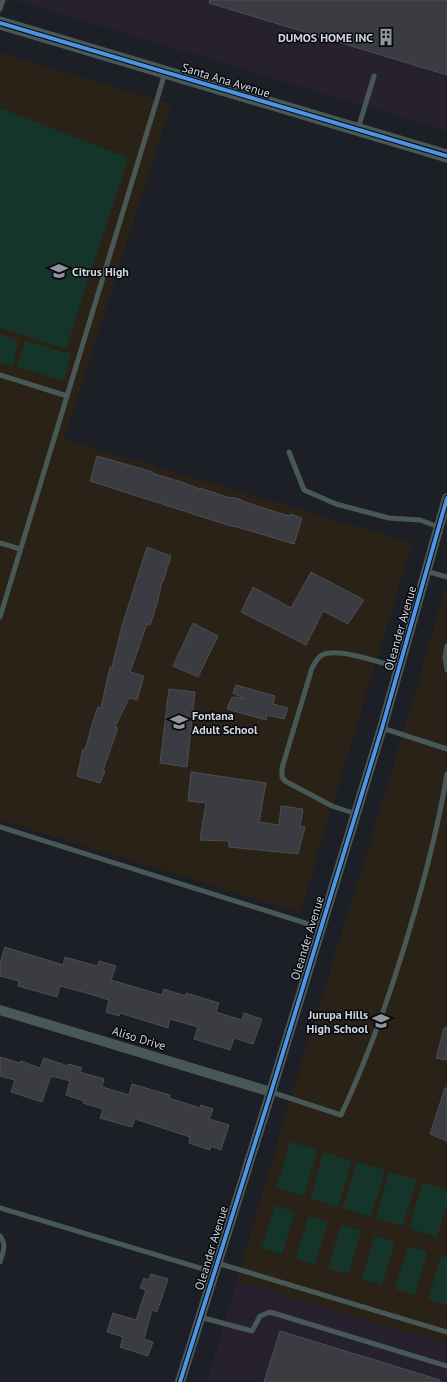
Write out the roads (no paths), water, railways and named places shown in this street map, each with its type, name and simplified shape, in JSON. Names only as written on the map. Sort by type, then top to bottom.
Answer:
[{"type":"street","name":"Santa Ana Avenue","points":[[0,23],[447,156]]},
{"type":"street","name":"Oleander Avenue","points":[[180,1382],[382,728],[447,498]]},
{"type":"street","name":"Aliso Drive","points":[[0,1010],[270,1092]]},
{"type":"lane","points":[[0,9],[3,0]]},
{"type":"lane","points":[[0,617],[165,72]]},
{"type":"lane","points":[[358,130],[374,76]]},
{"type":"lane","points":[[0,375],[67,396]]},
{"type":"lane","points":[[289,452],[304,490],[336,504],[389,518],[420,520],[438,527]]},
{"type":"lane","points":[[0,543],[20,549]]},
{"type":"lane","points":[[426,571],[447,577]]},
{"type":"lane","points":[[447,646],[445,657],[447,670]]},
{"type":"lane","points":[[356,814],[332,806],[286,781],[282,776],[284,761],[312,668],[317,660],[328,653],[342,654],[364,657],[399,668]]},
{"type":"lane","points":[[382,728],[447,749]]},
{"type":"lane","points":[[270,1092],[341,1115],[352,1092],[377,1028],[411,926],[434,837],[447,774]]},
{"type":"lane","points":[[0,827],[321,928]]},
{"type":"lane","points":[[0,1208],[447,1332]]},
{"type":"lane","points":[[0,1236],[4,1242],[4,1250],[0,1262]]},
{"type":"lane","points":[[200,1317],[252,1331],[260,1316],[270,1312],[447,1366]]},
{"type":"place","name":"DUMOS HOME INC","points":[[386,37]]},
{"type":"place","name":"Citrus High","points":[[59,271]]},
{"type":"place","name":"Fontana Adult School","points":[[179,722]]},
{"type":"place","name":"Jurupa Hills High School","points":[[381,1021]]}]
